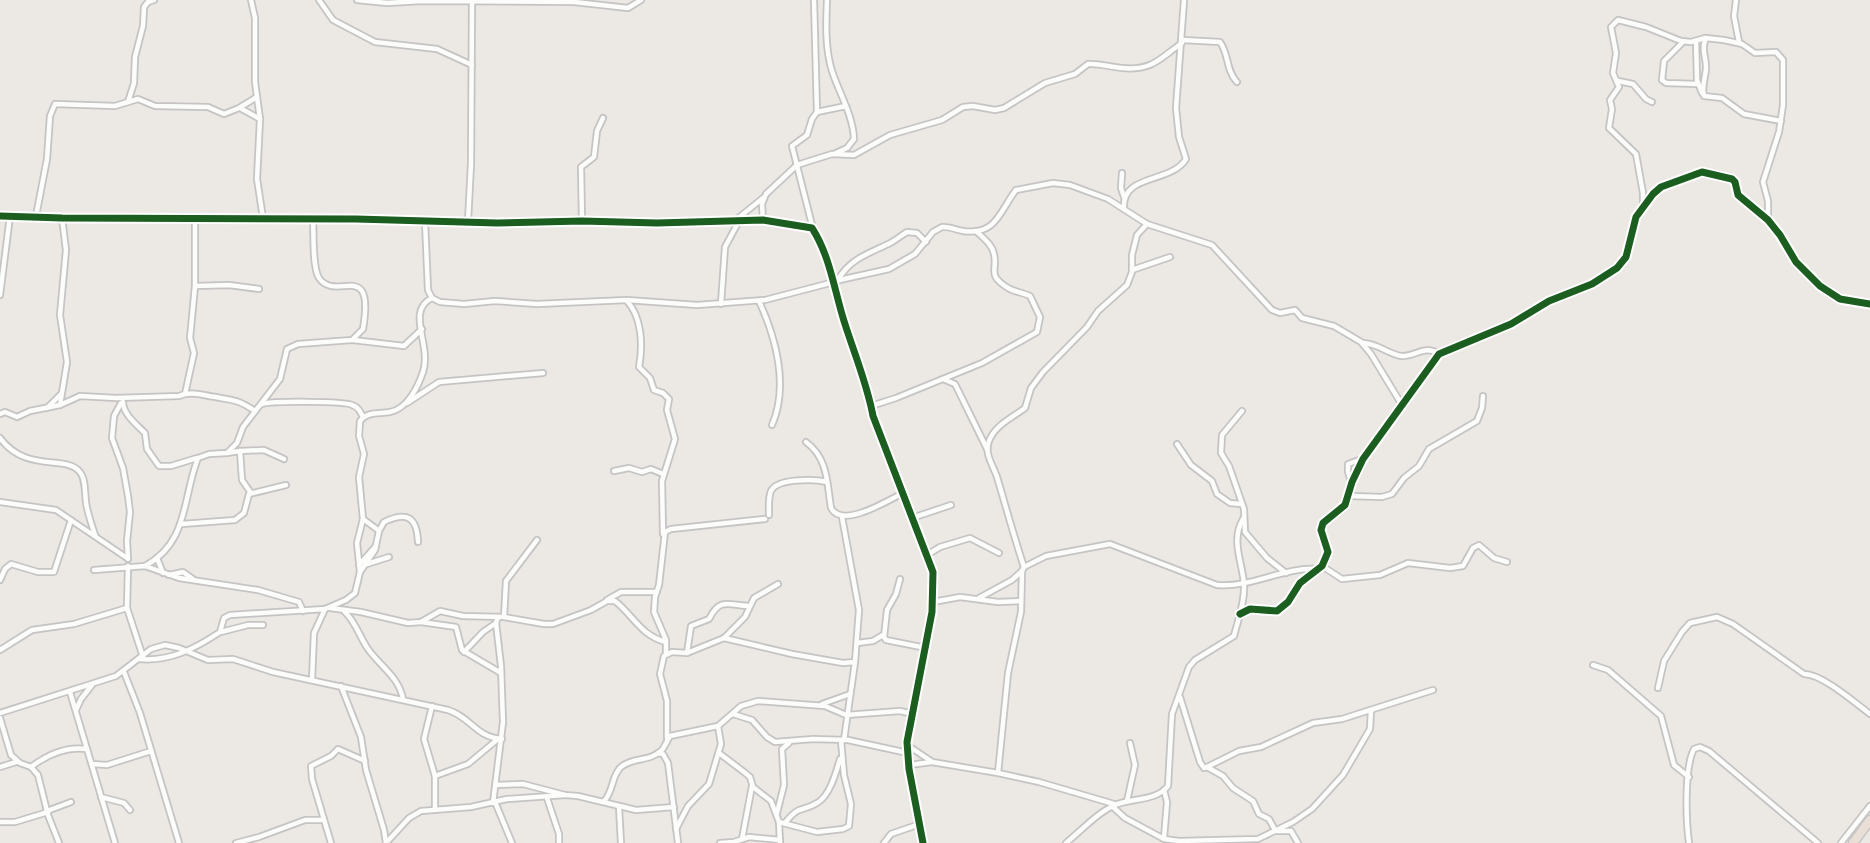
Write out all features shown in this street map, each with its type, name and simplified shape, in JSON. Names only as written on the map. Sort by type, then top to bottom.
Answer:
[{"type":"highway","points":[[1853,843],[1870,820]]},
{"type":"street","points":[[128,102],[134,83],[135,57],[143,26],[144,8],[148,2],[154,0]]},
{"type":"street","points":[[318,0],[333,20],[375,42],[446,51],[472,65]]},
{"type":"street","points":[[357,0],[387,3],[422,0],[574,2],[628,8],[641,0]]},
{"type":"street","points":[[814,0],[817,112],[807,135],[793,145],[797,165],[814,230],[836,281],[871,405],[933,572],[933,603],[908,745],[923,843]]},
{"type":"street","points":[[721,304],[725,247],[727,238],[738,220],[797,165],[847,148],[854,139],[846,106],[831,69],[827,0]]},
{"type":"street","points":[[1124,198],[1135,185],[1171,173],[1181,167],[1186,159],[1179,137],[1177,108],[1184,0]]},
{"type":"street","points":[[1736,0],[1734,16],[1739,43]]},
{"type":"street","points":[[253,2],[254,65],[260,119],[257,179],[263,218]]},
{"type":"street","points":[[468,222],[471,189],[472,2]]},
{"type":"street","points":[[1643,209],[1636,154],[1609,128],[1612,109],[1610,100],[1619,90],[1613,73],[1616,53],[1611,27],[1620,20],[1683,42],[1706,38],[1739,43],[1755,52],[1776,52],[1783,60],[1785,71],[1781,121],[1777,143],[1763,182],[1769,211],[1768,220]]},
{"type":"street","points":[[1703,94],[1706,67],[1702,47],[1706,38]]},
{"type":"street","points":[[832,154],[854,155],[890,135],[942,120],[963,107],[995,110],[1004,108],[1045,83],[1075,74],[1091,63],[1129,69],[1157,62],[1182,41],[1220,42],[1224,47],[1232,78],[1237,82]]},
{"type":"street","points":[[1696,41],[1697,84],[1703,94],[1722,98],[1744,114],[1781,121]]},
{"type":"street","points":[[1683,42],[1664,61],[1662,80],[1666,83],[1697,84]]},
{"type":"street","points":[[1617,81],[1633,85],[1652,102]]},
{"type":"street","points":[[36,216],[47,159],[50,116],[55,104],[115,106],[138,99],[155,106],[200,106],[224,114],[257,97]]},
{"type":"street","points":[[817,112],[846,106]]},
{"type":"street","points":[[239,108],[260,119]]},
{"type":"street","points":[[582,221],[581,167],[594,156],[597,131],[603,118]]},
{"type":"street","points":[[1240,614],[1250,609],[1278,611],[1288,602],[1300,583],[1320,568],[1328,547],[1323,538],[1322,527],[1327,519],[1343,508],[1363,459],[1439,354],[1511,324],[1549,301],[1592,284],[1617,268],[1626,257],[1636,217],[1661,187],[1706,172],[1734,180],[1738,195],[1768,220],[1796,262],[1820,286],[1840,299],[1870,304]]},
{"type":"street","points":[[1122,173],[1121,188],[1125,210]]},
{"type":"street","points":[[425,221],[427,281],[432,298],[440,302],[464,304],[495,301],[537,303],[627,300],[721,304],[759,301],[889,269],[915,254],[933,232],[943,226],[964,232],[975,231],[995,223],[1016,190],[1053,183],[1070,185],[1108,199],[1147,224],[1212,245],[1272,310],[1280,313],[1295,310],[1302,318],[1339,328],[1363,343],[1402,405]]},
{"type":"street","points":[[763,220],[764,198]]},
{"type":"street","points":[[0,216],[657,223],[763,220],[809,226],[814,230]]},
{"type":"street","points":[[0,295],[10,216]]},
{"type":"street","points":[[60,405],[68,362],[60,315],[66,250],[62,218]]},
{"type":"street","points":[[186,394],[194,353],[190,338],[195,286],[195,218]]},
{"type":"street","points":[[313,219],[316,265],[320,279],[334,286],[356,285],[365,299],[363,329],[352,340]]},
{"type":"street","points":[[988,450],[989,440],[995,432],[1008,418],[1025,408],[1031,388],[1043,372],[1087,327],[1098,311],[1127,285],[1132,271],[1132,255],[1137,235],[1147,224]]},
{"type":"street","points":[[871,405],[896,398],[999,355],[1034,335],[1040,319],[1029,295],[1010,290],[997,278],[993,270],[995,255],[989,244],[975,231]]},
{"type":"street","points":[[836,281],[861,256],[907,232],[917,233],[926,242]]},
{"type":"street","points":[[1132,271],[1170,257]]},
{"type":"street","points":[[195,286],[229,285],[259,289]]},
{"type":"street","points":[[403,406],[417,385],[424,367],[418,311],[422,304],[432,298]]},
{"type":"street","points":[[604,802],[610,794],[615,774],[621,767],[658,753],[665,746],[667,739],[667,701],[660,674],[666,654],[666,642],[654,618],[663,534],[663,474],[674,439],[667,410],[669,399],[663,393],[653,390],[650,378],[639,367],[637,318],[627,300]]},
{"type":"street","points":[[759,301],[773,337],[781,393],[772,425]]},
{"type":"street","points":[[226,453],[237,443],[243,427],[280,379],[285,355],[291,345],[352,340],[404,346],[422,329]]},
{"type":"street","points":[[1363,343],[1370,343],[1402,356],[1422,350],[1432,350],[1439,354]]},
{"type":"street","points":[[312,681],[314,633],[327,608],[353,596],[358,589],[360,572],[357,543],[363,519],[359,477],[364,454],[358,427],[363,417],[393,411],[439,382],[543,373]]},
{"type":"street","points":[[942,379],[955,384],[988,450],[1023,569],[1021,612],[1008,673],[998,773]]},
{"type":"street","points":[[0,414],[5,412],[17,417],[30,411],[60,405],[80,396],[125,398],[198,393],[229,398],[255,411]]},
{"type":"street","points":[[47,408],[61,395]]},
{"type":"street","points":[[1349,496],[1382,497],[1392,494],[1404,478],[1419,466],[1429,449],[1477,421],[1483,396]]},
{"type":"street","points":[[125,398],[113,420],[112,442],[123,468],[128,496],[130,512],[127,541],[131,566],[127,608],[141,658]]},
{"type":"street","points":[[262,404],[281,401],[347,403],[359,409],[363,417]]},
{"type":"street","points":[[121,403],[132,422],[145,433],[148,449],[159,466],[171,467],[209,454],[240,451],[264,450],[284,459]]},
{"type":"street","points":[[1242,411],[1222,435],[1220,448],[1244,512],[1245,532],[1267,558],[1286,573]]},
{"type":"street","points":[[0,438],[12,452],[23,458],[69,466],[80,472],[95,535]]},
{"type":"street","points":[[806,442],[819,453],[832,512],[842,517],[853,515],[903,493]]},
{"type":"street","points":[[1177,444],[1191,465],[1212,481],[1217,494],[1230,503],[1241,504]]},
{"type":"street","points":[[240,451],[242,480],[251,493]]},
{"type":"street","points":[[145,566],[158,558],[173,542],[182,524],[198,458]]},
{"type":"street","points":[[1352,482],[1348,464],[1363,459]]},
{"type":"street","points":[[614,471],[629,468],[642,472],[651,469],[663,474]]},
{"type":"street","points":[[663,534],[668,530],[767,517],[771,491],[776,486],[806,479],[827,482]]},
{"type":"street","points":[[182,524],[235,520],[244,513],[247,497],[251,493],[286,485]]},
{"type":"street","points":[[0,502],[56,510],[128,559]]},
{"type":"street","points":[[912,518],[951,505]]},
{"type":"street","points":[[360,572],[377,546],[379,531],[384,522],[407,517],[416,524],[418,542]]},
{"type":"street","points":[[782,823],[795,811],[817,803],[822,798],[841,755],[855,662],[859,602],[842,517]]},
{"type":"street","points":[[363,519],[379,531]]},
{"type":"street","points":[[1164,839],[1167,802],[1164,790],[1169,776],[1172,714],[1189,667],[1231,639],[1240,614],[1244,583],[1238,559],[1238,529],[1243,519]]},
{"type":"street","points":[[0,580],[4,571],[13,564],[38,572],[54,572],[71,520]]},
{"type":"street","points":[[927,555],[940,547],[970,538],[999,553]]},
{"type":"street","points":[[464,652],[501,617],[506,581],[537,540]]},
{"type":"street","points":[[978,598],[1012,580],[1023,569],[1046,556],[1110,544],[1210,583],[1236,586],[1303,568],[1320,568],[1342,579],[1380,575],[1408,563],[1450,568],[1463,566],[1473,548],[1479,545],[1494,558],[1507,562]]},
{"type":"street","points":[[359,565],[377,546]]},
{"type":"street","points":[[367,565],[388,556]]},
{"type":"street","points":[[158,558],[165,574]]},
{"type":"street","points":[[0,562],[4,571]]},
{"type":"street","points":[[94,570],[145,566],[165,574],[268,592],[299,602],[303,611]]},
{"type":"street","points":[[900,579],[896,594],[887,610],[883,635],[886,640],[926,648]]},
{"type":"street","points":[[666,654],[676,651],[687,653],[724,638],[745,617],[749,606],[760,593],[778,584]]},
{"type":"street","points":[[421,622],[440,611],[463,616],[501,617],[537,624],[553,624],[591,610],[621,592],[656,592]]},
{"type":"street","points":[[933,603],[960,597],[998,602],[1021,601]]},
{"type":"street","points":[[603,603],[611,600],[618,602],[642,630],[653,638],[666,642]]},
{"type":"street","points":[[687,653],[691,626],[709,620],[713,610],[723,604],[749,606]]},
{"type":"street","points":[[0,650],[32,630],[74,624],[127,608]]},
{"type":"street","points":[[208,638],[226,617],[233,615],[327,608],[361,612],[408,623],[456,627],[464,652],[501,673]]},
{"type":"street","points":[[344,611],[351,618],[369,650],[396,680],[403,699]]},
{"type":"street","points":[[1658,688],[1664,661],[1685,628],[1696,620],[1721,617],[1804,674],[1820,679],[1870,714]]},
{"type":"street","points":[[220,632],[223,621]]},
{"type":"street","points":[[496,624],[501,673],[500,739],[494,802],[512,843]]},
{"type":"street","points":[[141,658],[168,658],[195,648],[220,632],[248,625],[263,625]]},
{"type":"street","points":[[857,643],[883,635]]},
{"type":"street","points":[[724,638],[786,653],[843,663],[855,662]]},
{"type":"street","points":[[60,843],[47,812],[38,775],[31,767],[18,762],[11,755],[0,716],[124,673],[159,646],[172,646],[208,660],[233,659],[273,672],[454,712],[463,716],[484,736],[500,739]]},
{"type":"street","points":[[1593,665],[1608,670],[1661,716],[1674,765],[1689,776]]},
{"type":"street","points":[[124,673],[140,713],[179,843]]},
{"type":"street","points":[[76,712],[81,699],[92,684]]},
{"type":"street","points":[[341,686],[361,737],[386,843]]},
{"type":"street","points":[[1207,767],[1223,757],[1269,744],[1313,723],[1342,719],[1433,690]]},
{"type":"street","points":[[71,692],[114,843]]},
{"type":"street","points":[[820,705],[851,694]]},
{"type":"street","points":[[1179,695],[1204,768],[1223,776],[1233,788],[1253,801],[1259,814],[1269,819],[1274,830]]},
{"type":"street","points":[[667,739],[718,726],[741,706],[758,701],[820,705],[846,715],[900,711],[913,714]]},
{"type":"street","points":[[432,706],[424,740],[435,776],[435,810]]},
{"type":"street","points":[[909,765],[932,762],[1039,782],[1114,806],[1125,818],[1164,839],[1254,840],[1312,809],[1343,775],[1370,729],[1371,710]]},
{"type":"street","points":[[733,714],[752,720],[771,740],[781,743],[813,739],[843,740],[908,752]]},
{"type":"street","points":[[676,829],[688,806],[709,784],[721,744],[718,726]]},
{"type":"street","points":[[435,776],[468,764],[500,739]]},
{"type":"street","points":[[777,814],[784,785],[782,749],[793,741]]},
{"type":"street","points":[[1127,801],[1135,765],[1130,743]]},
{"type":"street","points":[[908,745],[932,762]]},
{"type":"street","points":[[1689,843],[1687,800],[1690,756],[1694,749],[1700,747],[1709,751],[1818,843]]},
{"type":"street","points":[[31,767],[53,753],[74,748],[87,749]]},
{"type":"street","points":[[331,843],[312,779],[312,764],[331,756],[338,749],[365,761]]},
{"type":"street","points":[[92,764],[114,764],[151,751]]},
{"type":"street","points":[[658,753],[663,754],[668,763],[678,842]]},
{"type":"street","points":[[719,753],[747,774],[752,785],[768,796],[782,823],[780,842],[752,837],[720,843]]},
{"type":"street","points":[[782,823],[817,832],[849,826],[851,804],[841,755]]},
{"type":"street","points":[[0,767],[18,762]]},
{"type":"street","points":[[495,785],[523,783],[565,796]]},
{"type":"street","points":[[741,839],[752,785]]},
{"type":"street","points":[[1066,843],[1114,806],[1164,790]]},
{"type":"street","points":[[386,843],[416,813],[507,799],[547,798],[570,794],[636,810],[674,807]]},
{"type":"street","points":[[101,797],[126,804],[130,810]]},
{"type":"street","points":[[547,798],[559,834],[559,843]]},
{"type":"street","points":[[0,822],[15,822],[71,802]]},
{"type":"street","points":[[1841,843],[1870,806]]},
{"type":"street","points":[[620,807],[621,843]]},
{"type":"street","points":[[236,843],[305,820],[324,820]]},
{"type":"street","points":[[884,843],[891,834],[920,824]]},
{"type":"street","points":[[1274,830],[1291,831],[1298,843]]},
{"type":"cycle path","points":[[1240,614],[1250,609],[1277,611],[1288,602],[1300,583],[1322,566],[1328,552],[1321,530],[1323,523],[1345,505],[1363,459],[1439,354],[1511,324],[1549,301],[1592,284],[1617,268],[1626,257],[1636,217],[1661,187],[1702,172],[1732,179],[1738,195],[1768,220],[1796,262],[1820,286],[1840,299],[1870,304]]},
{"type":"cycle path","points":[[0,216],[497,223],[763,220],[812,228],[827,261],[873,416],[933,572],[932,612],[907,742],[909,769],[923,843]]}]
